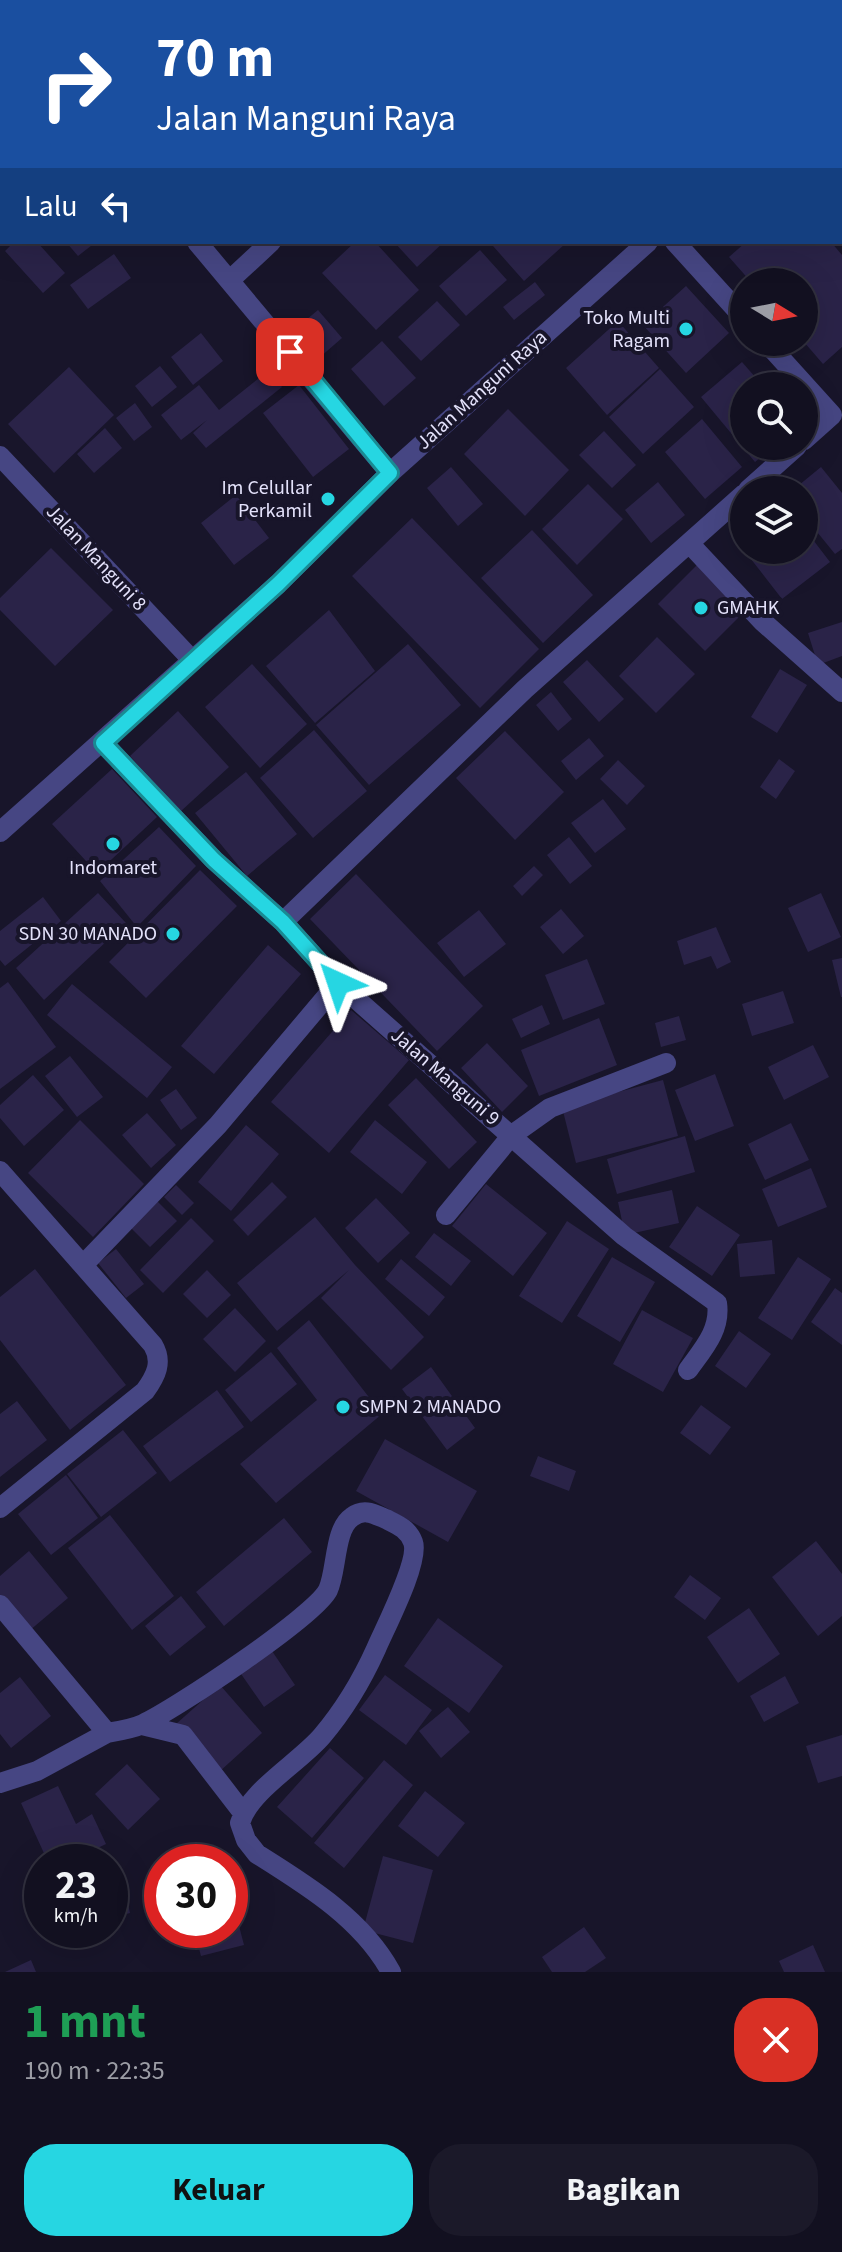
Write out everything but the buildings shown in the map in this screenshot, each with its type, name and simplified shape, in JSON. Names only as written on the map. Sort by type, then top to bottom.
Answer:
[{"type":"street","points":[[199,244],[390,473]]},
{"type":"street","points":[[230,280],[269,244]]},
{"type":"street","name":"Jalan Manguni Raya","points":[[0,832],[278,584],[390,473],[646,244]]},
{"type":"street","points":[[677,244],[730,303]]},
{"type":"street","points":[[779,356],[837,420],[818,432]]},
{"type":"street","name":"Jalan Manguni 8","points":[[0,456],[193,661]]},
{"type":"street","points":[[764,476],[781,460]]},
{"type":"street","points":[[283,922],[525,689],[730,506]]},
{"type":"street","points":[[689,543],[762,621],[842,692]]},
{"type":"street","name":"Jalan Manguni 9","points":[[103,743],[214,860],[283,922],[338,983],[624,1236],[717,1303],[719,1316],[714,1332],[688,1370]]},
{"type":"street","points":[[85,1263],[218,1125],[338,983]]},
{"type":"street","points":[[446,1215],[512,1135],[550,1108],[666,1063]]},
{"type":"street","points":[[0,1171],[85,1263],[153,1345],[159,1363],[155,1377],[145,1391],[0,1508]]},
{"type":"street","points":[[0,1783],[37,1771],[107,1733],[142,1725],[282,1634],[316,1605],[328,1590],[348,1521],[355,1514],[366,1511],[404,1528],[413,1544],[412,1562],[374,1652],[347,1703],[297,1763],[254,1798],[243,1813],[242,1832],[257,1854],[375,1942],[391,1972]]},
{"type":"street","points":[[0,1605],[107,1733]]},
{"type":"street","points":[[142,1725],[183,1735],[243,1813]]},
{"type":"place","name":"Toko Multi Ragam","points":[[686,329]]},
{"type":"place","name":"Im Celullar Perkamil","points":[[328,499]]},
{"type":"place","name":"GMAHK","points":[[701,608]]},
{"type":"place","name":"Indomaret","points":[[113,844]]},
{"type":"place","name":"SDN 30 MANADO","points":[[173,934]]},
{"type":"place","name":"SMPN 2 MANADO","points":[[343,1407]]},
{"type":"route","points":[[290,352],[390,473],[278,584],[103,743],[214,860],[283,922],[338,983]]}]
